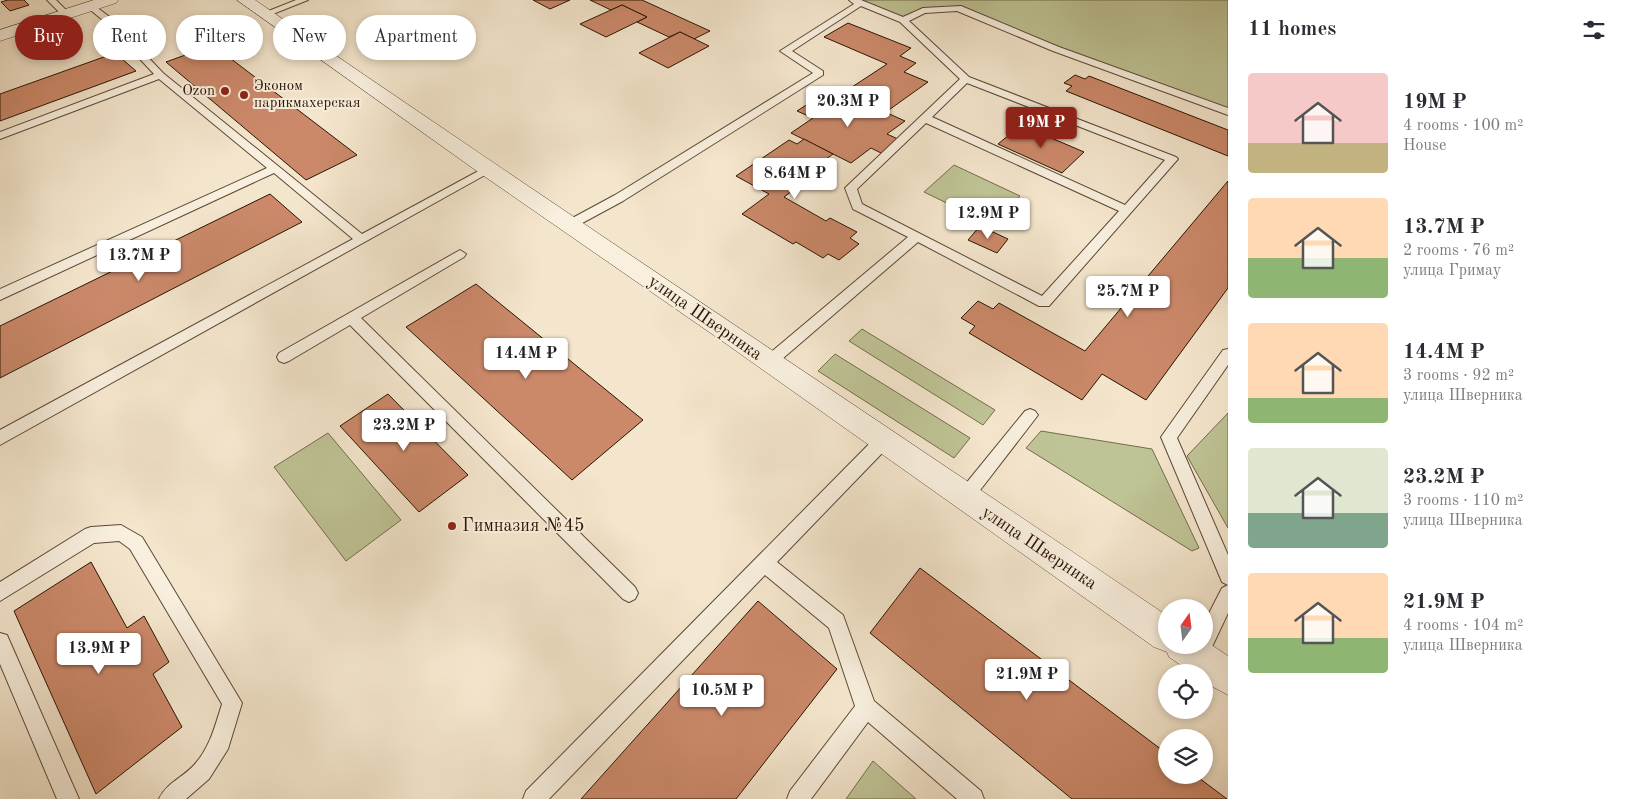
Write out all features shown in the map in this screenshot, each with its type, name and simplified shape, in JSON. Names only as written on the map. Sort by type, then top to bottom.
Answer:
[{"type":"street","points":[[0,36],[110,0]]},
{"type":"street","name":"улица Шверника","points":[[245,0],[488,170],[734,336],[883,441],[1158,629]]},
{"type":"street","points":[[1203,654],[1228,677]]},
{"type":"lane","points":[[51,0],[66,14]]},
{"type":"lane","points":[[265,14],[304,0]]},
{"type":"lane","points":[[569,225],[618,198],[820,73],[785,51],[857,2],[903,20],[966,79],[1172,159],[1044,303],[857,206],[850,188],[966,79]]},
{"type":"lane","points":[[903,20],[923,11],[955,4],[1056,50],[1228,112]]},
{"type":"lane","points":[[91,6],[108,20],[160,76],[276,168],[360,238]]},
{"type":"lane","points":[[0,136],[160,76]]},
{"type":"lane","points":[[925,118],[1126,210]]},
{"type":"lane","points":[[0,295],[276,168]]},
{"type":"lane","points":[[0,438],[360,238],[488,170]]},
{"type":"lane","points":[[769,362],[917,236]]},
{"type":"lane","points":[[284,357],[460,254]]},
{"type":"lane","points":[[352,317],[630,593]]},
{"type":"lane","points":[[1228,354],[1169,437],[1228,576]]},
{"type":"lane","points":[[965,496],[1030,415]]},
{"type":"lane","points":[[534,799],[883,441]]},
{"type":"lane","points":[[0,592],[91,535],[121,533],[136,543],[232,703],[221,742],[202,772],[170,799]]},
{"type":"lane","points":[[764,564],[836,622],[866,708],[973,799]]},
{"type":"lane","points":[[1213,619],[1228,594]]},
{"type":"lane","points":[[0,642],[68,799]]},
{"type":"lane","points":[[798,799],[866,708]]},
{"type":"green space","points":[[853,0],[1228,0],[1228,112],[1056,49],[958,8],[923,11],[903,20]]},
{"type":"green space","points":[[954,165],[1020,196],[992,225],[924,192]]},
{"type":"green space","points":[[862,329],[995,410],[983,425],[849,341]]},
{"type":"green space","points":[[835,354],[970,438],[954,458],[818,371]]},
{"type":"green space","points":[[1228,413],[1228,528],[1187,456]]},
{"type":"green space","points":[[1041,431],[1152,449],[1199,548],[1192,551],[1026,448]]},
{"type":"green space","points":[[328,433],[401,520],[346,561],[274,467]]},
{"type":"green space","points":[[873,761],[916,799],[846,799]]},
{"type":"building","points":[[24,0],[29,5],[10,11],[1,2]]},
{"type":"building","points":[[533,0],[570,0],[550,9]]},
{"type":"building","points":[[590,0],[642,0],[710,31],[694,39],[680,32],[669,37],[637,22],[647,17],[622,5],[611,10]]},
{"type":"building","points":[[622,5],[647,17],[606,37],[580,24]]},
{"type":"building","points":[[848,23],[911,48],[900,56],[916,63],[904,72],[928,82],[886,112],[843,93],[887,64],[824,37]]},
{"type":"building","points":[[680,32],[709,46],[668,68],[639,53]]},
{"type":"building","points":[[176,58],[176,60],[233,60],[357,155],[306,180],[166,62]]},
{"type":"building","points":[[95,60],[123,60],[136,71],[0,121],[0,94]]},
{"type":"building","points":[[1075,75],[1085,79],[1089,76],[1228,130],[1228,156],[1066,91],[1072,86],[1064,83]]},
{"type":"building","points":[[843,93],[905,121],[887,134],[900,140],[883,154],[871,148],[851,163],[791,133],[813,118],[797,111],[814,100],[825,105]]},
{"type":"building","points":[[1021,125],[1084,152],[1062,173],[998,144]]},
{"type":"building","points":[[804,139],[833,154],[826,159],[832,162],[784,197],[826,221],[830,218],[857,232],[850,238],[859,244],[839,260],[828,254],[823,258],[796,242],[793,244],[742,214],[769,194],[736,176],[789,140],[797,144]]},
{"type":"building","points":[[1228,181],[1228,288],[1146,400],[1102,374],[1082,400],[969,333],[975,326],[961,318],[978,301],[993,309],[999,303],[1085,351]]},
{"type":"building","points":[[270,194],[302,222],[0,378],[0,326]]},
{"type":"building","points":[[980,226],[1008,239],[997,253],[968,240]]},
{"type":"building","points":[[476,284],[643,420],[572,480],[406,327]]},
{"type":"building","points":[[388,394],[468,475],[419,512],[340,426]]},
{"type":"building","points":[[91,562],[127,628],[144,616],[169,662],[153,674],[182,727],[96,794],[14,611]]},
{"type":"building","points":[[920,568],[1158,747],[1158,784],[1207,784],[1227,799],[1072,799],[870,633]]},
{"type":"building","points":[[758,601],[837,669],[736,799],[581,799]]},
{"type":"place","name":"Ozon","points":[[225,91]]},
{"type":"place","name":"Эконом парикмахерская","points":[[244,95]]},
{"type":"place","name":"Гимназия №45","points":[[452,526]]}]
